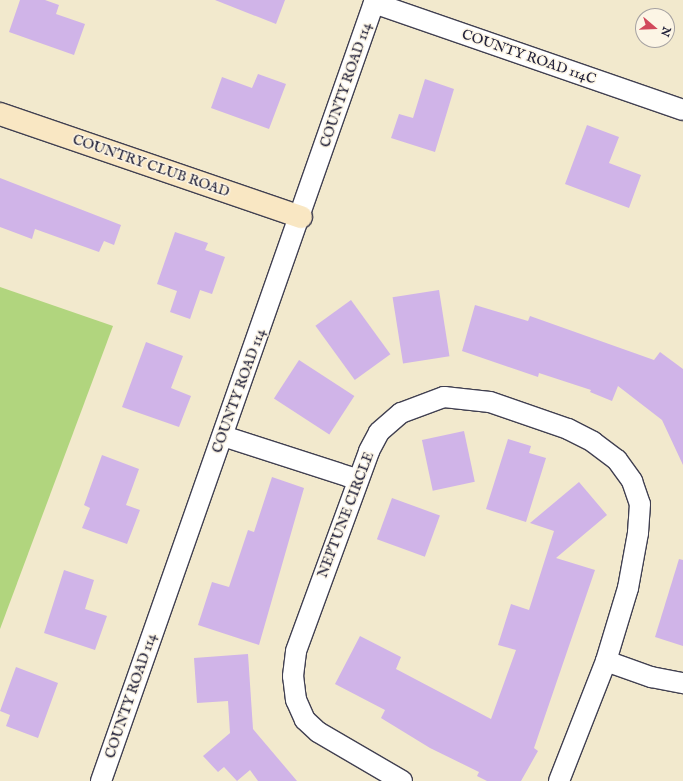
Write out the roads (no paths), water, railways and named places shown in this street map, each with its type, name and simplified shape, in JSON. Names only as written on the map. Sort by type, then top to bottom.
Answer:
[{"type":"street","name":"COUNTY ROAD 114C","points":[[375,2],[683,110]]},
{"type":"street","name":"COUNTY ROAD 114","points":[[102,781],[301,217],[375,2]]},
{"type":"street","name":"COUNTRY CLUB ROAD","points":[[0,114],[301,217]]},
{"type":"street","name":"NEPTUNE CIRCLE","points":[[402,781],[318,732],[305,720],[296,700],[293,676],[296,652],[356,479],[379,432],[401,413],[444,397],[490,402],[568,429],[593,442],[616,460],[632,481],[640,504],[638,533],[628,588],[606,661],[559,781]]},
{"type":"street","points":[[223,436],[356,479]]},
{"type":"street","points":[[606,661],[651,677],[683,683]]}]
